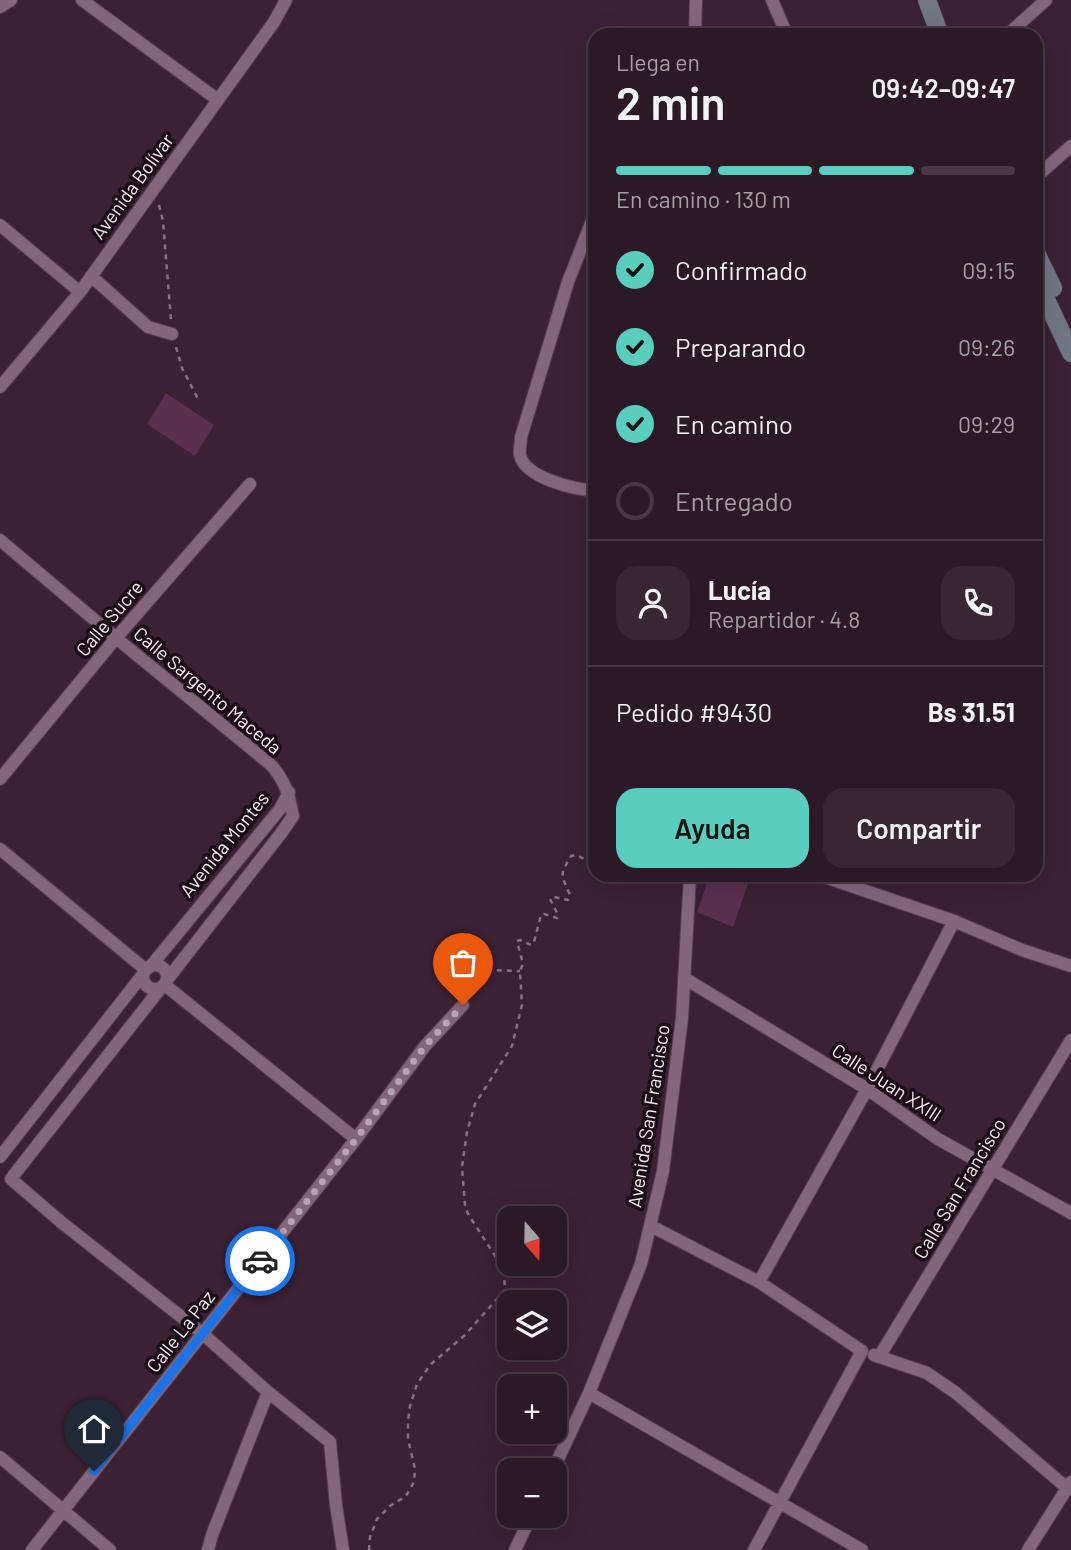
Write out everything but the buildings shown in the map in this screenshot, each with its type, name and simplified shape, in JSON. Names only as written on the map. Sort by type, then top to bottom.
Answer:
[{"type":"main road","points":[[916,0],[926,28]]},
{"type":"main road","points":[[927,0],[937,28]]},
{"type":"main road","points":[[1043,268],[1071,326]]},
{"type":"main road","points":[[1043,293],[1071,353]]},
{"type":"street","points":[[0,7],[11,0]]},
{"type":"street","points":[[82,0],[218,100]]},
{"type":"street","name":"Avenida Bolívar","points":[[0,387],[80,292],[274,22],[286,0]]},
{"type":"street","points":[[695,28],[696,0]]},
{"type":"street","points":[[772,0],[783,28]]},
{"type":"street","points":[[1015,28],[1046,0]]},
{"type":"street","points":[[1043,171],[1071,146]]},
{"type":"street","points":[[0,225],[80,292]]},
{"type":"street","points":[[588,231],[568,282],[521,437],[520,455],[526,464],[545,479],[588,490]]},
{"type":"street","points":[[91,276],[148,327],[172,334]]},
{"type":"street","name":"Calle Sucre","points":[[0,779],[116,638],[250,484]]},
{"type":"street","name":"Calle Sargento Maceda","points":[[0,540],[270,764],[289,792]]},
{"type":"street","name":"Avenida Montes","points":[[0,1158],[147,970],[279,809],[289,792]]},
{"type":"street","name":"Avenida Montes","points":[[6,1182],[282,832],[293,816],[289,792]]},
{"type":"street","points":[[0,849],[147,970]]},
{"type":"street","name":"Avenida San Francisco","points":[[559,1458],[589,1393],[641,1264],[651,1226],[663,1171],[682,1017],[690,882]]},
{"type":"street","points":[[840,882],[954,921],[1022,950],[1071,966]]},
{"type":"street","points":[[759,1282],[867,1089],[954,921]]},
{"type":"street","points":[[153,966],[161,967],[166,972],[164,985],[152,989],[148,987],[144,981],[147,970],[153,966]]},
{"type":"street","name":"Calle Juan XXIII","points":[[684,978],[867,1089],[938,1139],[1071,1213]]},
{"type":"street","points":[[164,985],[356,1139]]},
{"type":"street","name":"Calle La Paz","points":[[32,1550],[356,1139],[425,1046],[463,1005]]},
{"type":"street","name":"Calle San Francisco","points":[[879,1356],[1071,1040]]},
{"type":"street","points":[[0,1158],[11,1163],[14,1169],[6,1182],[203,1334],[330,1442],[343,1550]]},
{"type":"street","points":[[651,1226],[759,1282],[862,1351],[927,1373],[956,1392],[1069,1485],[1028,1550]]},
{"type":"street","points":[[754,1550],[862,1351]]},
{"type":"street","points":[[208,1550],[268,1392]]},
{"type":"street","points":[[589,1393],[862,1550]]},
{"type":"street","points":[[0,1457],[110,1550]]},
{"type":"street","points":[[515,1550],[525,1528]]},
{"type":"path","points":[[152,190],[159,203],[163,221],[172,334],[182,368],[198,399]]},
{"type":"path","points":[[369,1550],[370,1537],[377,1519],[390,1506],[406,1496],[414,1482],[415,1469],[408,1440],[408,1421],[417,1384],[430,1365],[465,1335],[505,1290],[505,1274],[465,1206],[462,1167],[467,1132],[475,1104],[512,1046],[516,1033],[522,1006],[520,971],[523,964],[517,941],[531,945],[534,942],[541,915],[557,918],[550,899],[554,897],[568,900],[570,895],[562,872],[571,856],[576,855],[588,861]]},
{"type":"path","points":[[463,1005],[472,985],[487,970],[520,971]]},
{"type":"shaded area","points":[[166,393],[214,425],[195,456],[147,424]]},
{"type":"shaded area","points":[[708,882],[749,882],[733,927],[697,912]]},
{"type":"way so far","points":[[260,1261],[425,1046],[463,1005]]},
{"type":"route","points":[[94,1471],[260,1261]]}]
